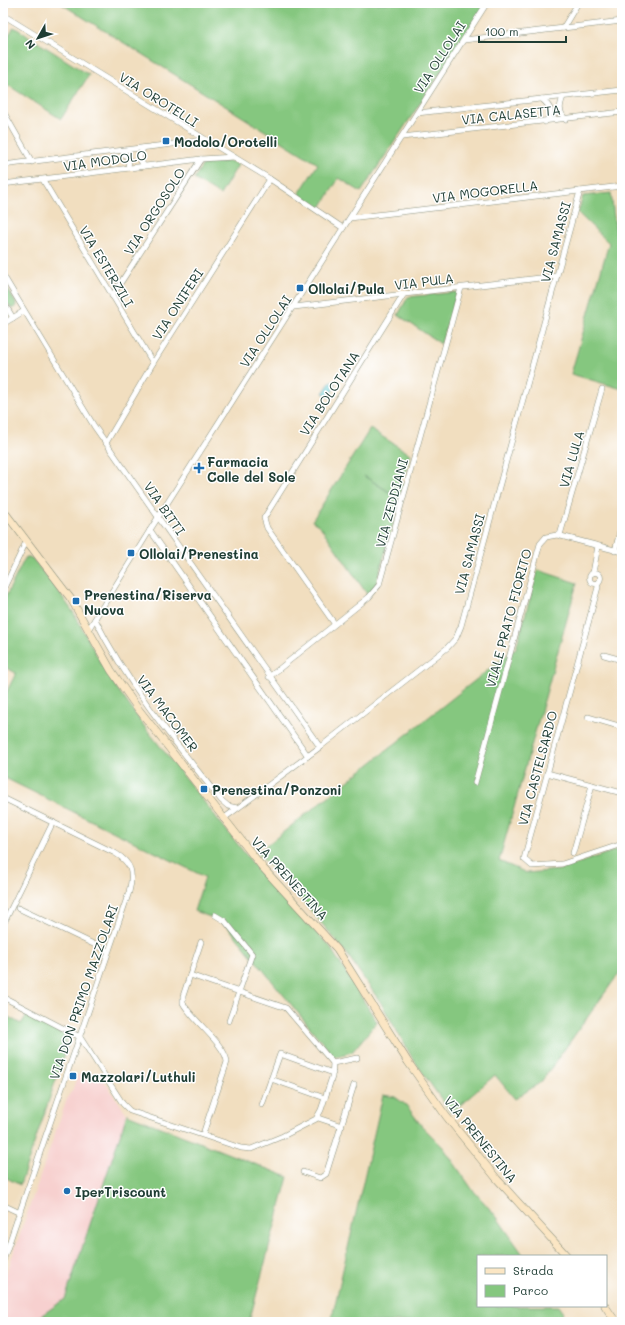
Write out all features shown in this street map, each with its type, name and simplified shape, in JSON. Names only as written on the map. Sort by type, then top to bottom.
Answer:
[{"type":"main road","name":"VIA PRENESTINA","points":[[3,510],[26,542],[66,592],[130,698],[277,885],[335,946],[416,1074],[455,1128],[498,1179],[566,1255]]},
{"type":"main road","points":[[606,1307],[616,1322]]},
{"type":"street","name":"VIA OLLOLAI","points":[[88,630],[158,517],[294,307],[487,3]]},
{"type":"street","points":[[563,28],[578,3]]},
{"type":"street","name":"VIA OROTELLI","points":[[3,15],[270,179],[343,228]]},
{"type":"street","points":[[464,40],[622,21]]},
{"type":"street","name":"VIA CALASETTA","points":[[417,113],[622,90]]},
{"type":"street","points":[[563,97],[560,109],[561,115],[566,120]]},
{"type":"street","points":[[542,99],[550,106],[552,112],[551,116],[545,122]]},
{"type":"street","points":[[3,111],[32,162]]},
{"type":"street","name":"VIA CALASETTA","points":[[402,137],[566,120],[622,112]]},
{"type":"street","name":"VIA MODOLO","points":[[3,165],[205,140]]},
{"type":"street","points":[[143,148],[139,158],[144,166]]},
{"type":"street","points":[[122,151],[130,159],[128,168]]},
{"type":"street","name":"VIA MODOLO","points":[[3,184],[201,159],[234,157]]},
{"type":"street","name":"VIA ORGOSOLO","points":[[112,296],[201,159]]},
{"type":"street","name":"VIA ONIFERI","points":[[106,443],[153,363],[270,179]]},
{"type":"street","name":"VIA ESTERZILI","points":[[43,180],[153,363]]},
{"type":"street","name":"VIA MOGORELLA","points":[[350,218],[622,186]]},
{"type":"street","name":"VIA SAMASSI","points":[[224,819],[236,808],[320,747],[447,648],[456,638],[580,191]]},
{"type":"street","name":"VIA BITTI","points":[[3,275],[106,443],[269,677],[320,747]]},
{"type":"street","name":"VIA PULA","points":[[294,307],[557,276]]},
{"type":"street","name":"VIA ZEDDIANI","points":[[269,677],[334,623],[371,596],[380,582],[461,288]]},
{"type":"street","name":"VIA BOLOTANA","points":[[334,623],[267,528],[264,518],[266,511],[404,294]]},
{"type":"street","points":[[3,301],[13,318]]},
{"type":"street","points":[[3,324],[24,311]]},
{"type":"street","name":"VIA LULA","points":[[560,535],[602,389]]},
{"type":"street","points":[[614,551],[622,524]]},
{"type":"street","name":"VIA BITTI","points":[[150,530],[308,756]]},
{"type":"street","points":[[560,535],[622,552]]},
{"type":"street","name":"VIALE PRATO FIORITO","points":[[475,783],[537,551],[540,544],[546,537],[560,535]]},
{"type":"street","points":[[3,590],[26,542]]},
{"type":"street","name":"VIA CASTELSARDO","points":[[598,546],[593,572],[598,573],[600,580],[597,583],[598,587],[524,855],[527,864],[536,867],[559,865],[622,844]]},
{"type":"street","name":"VIA MACOMER","points":[[95,619],[121,667],[142,700],[223,802],[228,806],[236,808]]},
{"type":"street","points":[[604,655],[622,660]]},
{"type":"street","points":[[588,717],[622,727]]},
{"type":"street","points":[[547,773],[622,793]]},
{"type":"street","points":[[573,853],[592,785]]},
{"type":"street","name":"VIA DON PRIMO MAZZOLARI","points":[[3,798],[124,858],[131,866],[132,876],[130,888],[3,1262]]},
{"type":"street","points":[[3,925],[53,822]]},
{"type":"street","points":[[18,908],[108,951]]},
{"type":"street","points":[[215,915],[225,921],[252,954],[230,1021]]},
{"type":"street","points":[[201,942],[183,996],[184,1005],[217,1045],[227,1060],[203,1134]]},
{"type":"street","points":[[3,997],[80,1036],[123,1104],[130,1111],[203,1134],[243,1149],[251,1149],[284,1136],[318,1118],[333,1073],[333,1063],[286,1008],[190,975]]},
{"type":"street","points":[[262,1105],[280,1054],[333,1073]]},
{"type":"street","points":[[333,1063],[357,1058]]},
{"type":"street","points":[[271,1079],[325,1098]]},
{"type":"street","points":[[302,1172],[320,1178],[325,1176],[354,1086]]},
{"type":"street","points":[[318,1118],[342,1126]]},
{"type":"street","points":[[3,1205],[20,1213]]},
{"type":"shaded area","points":[[78,1074],[95,1080],[101,1077],[127,1114],[65,1299],[32,1322],[3,1322],[3,1283],[68,1096],[72,1091]]},
{"type":"green space","points":[[60,3],[487,3],[361,192],[339,178],[320,209],[299,194],[318,164]]},
{"type":"green space","points":[[14,27],[89,75],[61,119],[3,82],[3,44]]},
{"type":"green space","points":[[230,161],[238,165],[220,195],[194,179],[203,164]]},
{"type":"green space","points":[[611,193],[616,234],[622,234],[622,389],[571,374],[609,243],[578,213],[583,196]]},
{"type":"green space","points":[[3,281],[16,303],[15,308],[11,308],[3,296]]},
{"type":"green space","points":[[457,292],[441,344],[398,315],[408,297]]},
{"type":"green space","points":[[370,429],[410,454],[405,476],[401,475],[399,480],[403,484],[399,498],[364,476],[400,499],[375,588],[367,594],[320,526],[312,521]]},
{"type":"green space","points":[[25,558],[32,558],[73,612],[108,676],[144,726],[273,889],[328,944],[377,1022],[352,1052],[334,1057],[224,922],[194,911],[205,877],[3,777],[3,699],[16,673],[3,666],[3,602]]},
{"type":"green space","points":[[538,570],[577,583],[499,861],[527,873],[559,870],[622,848],[622,969],[541,1082],[515,1099],[495,1075],[451,1113],[413,1059],[381,1003],[347,954],[299,896],[257,853],[516,648]]},
{"type":"green space","points":[[3,1014],[21,1024],[27,1015],[65,1035],[67,1047],[20,1185],[3,1176]]},
{"type":"green space","points":[[383,1095],[395,1097],[406,1105],[421,1125],[443,1147],[472,1189],[496,1216],[523,1255],[477,1255],[477,1307],[559,1307],[563,1313],[559,1322],[331,1322]]},
{"type":"green space","points":[[127,1114],[288,1177],[249,1322],[32,1322],[65,1299]]},
{"type":"water","points":[[331,381],[335,382],[336,385],[329,397],[323,393]]},
{"type":"place","name":"Modolo/Orotelli","points":[[166,141]]},
{"type":"place","name":"Ollolai/Pula","points":[[300,288]]},
{"type":"place","name":"Farmacia Colle del Sole","points":[[199,468]]},
{"type":"place","name":"Ollolai/Prenestina","points":[[131,553]]},
{"type":"place","name":"Prenestina/Riserva Nuova","points":[[76,601]]},
{"type":"place","name":"Prenestina/Ponzoni","points":[[204,789]]},
{"type":"place","name":"Mazzolari/Luthuli","points":[[73,1076]]},
{"type":"place","name":"IperTriscount","points":[[67,1191]]}]
